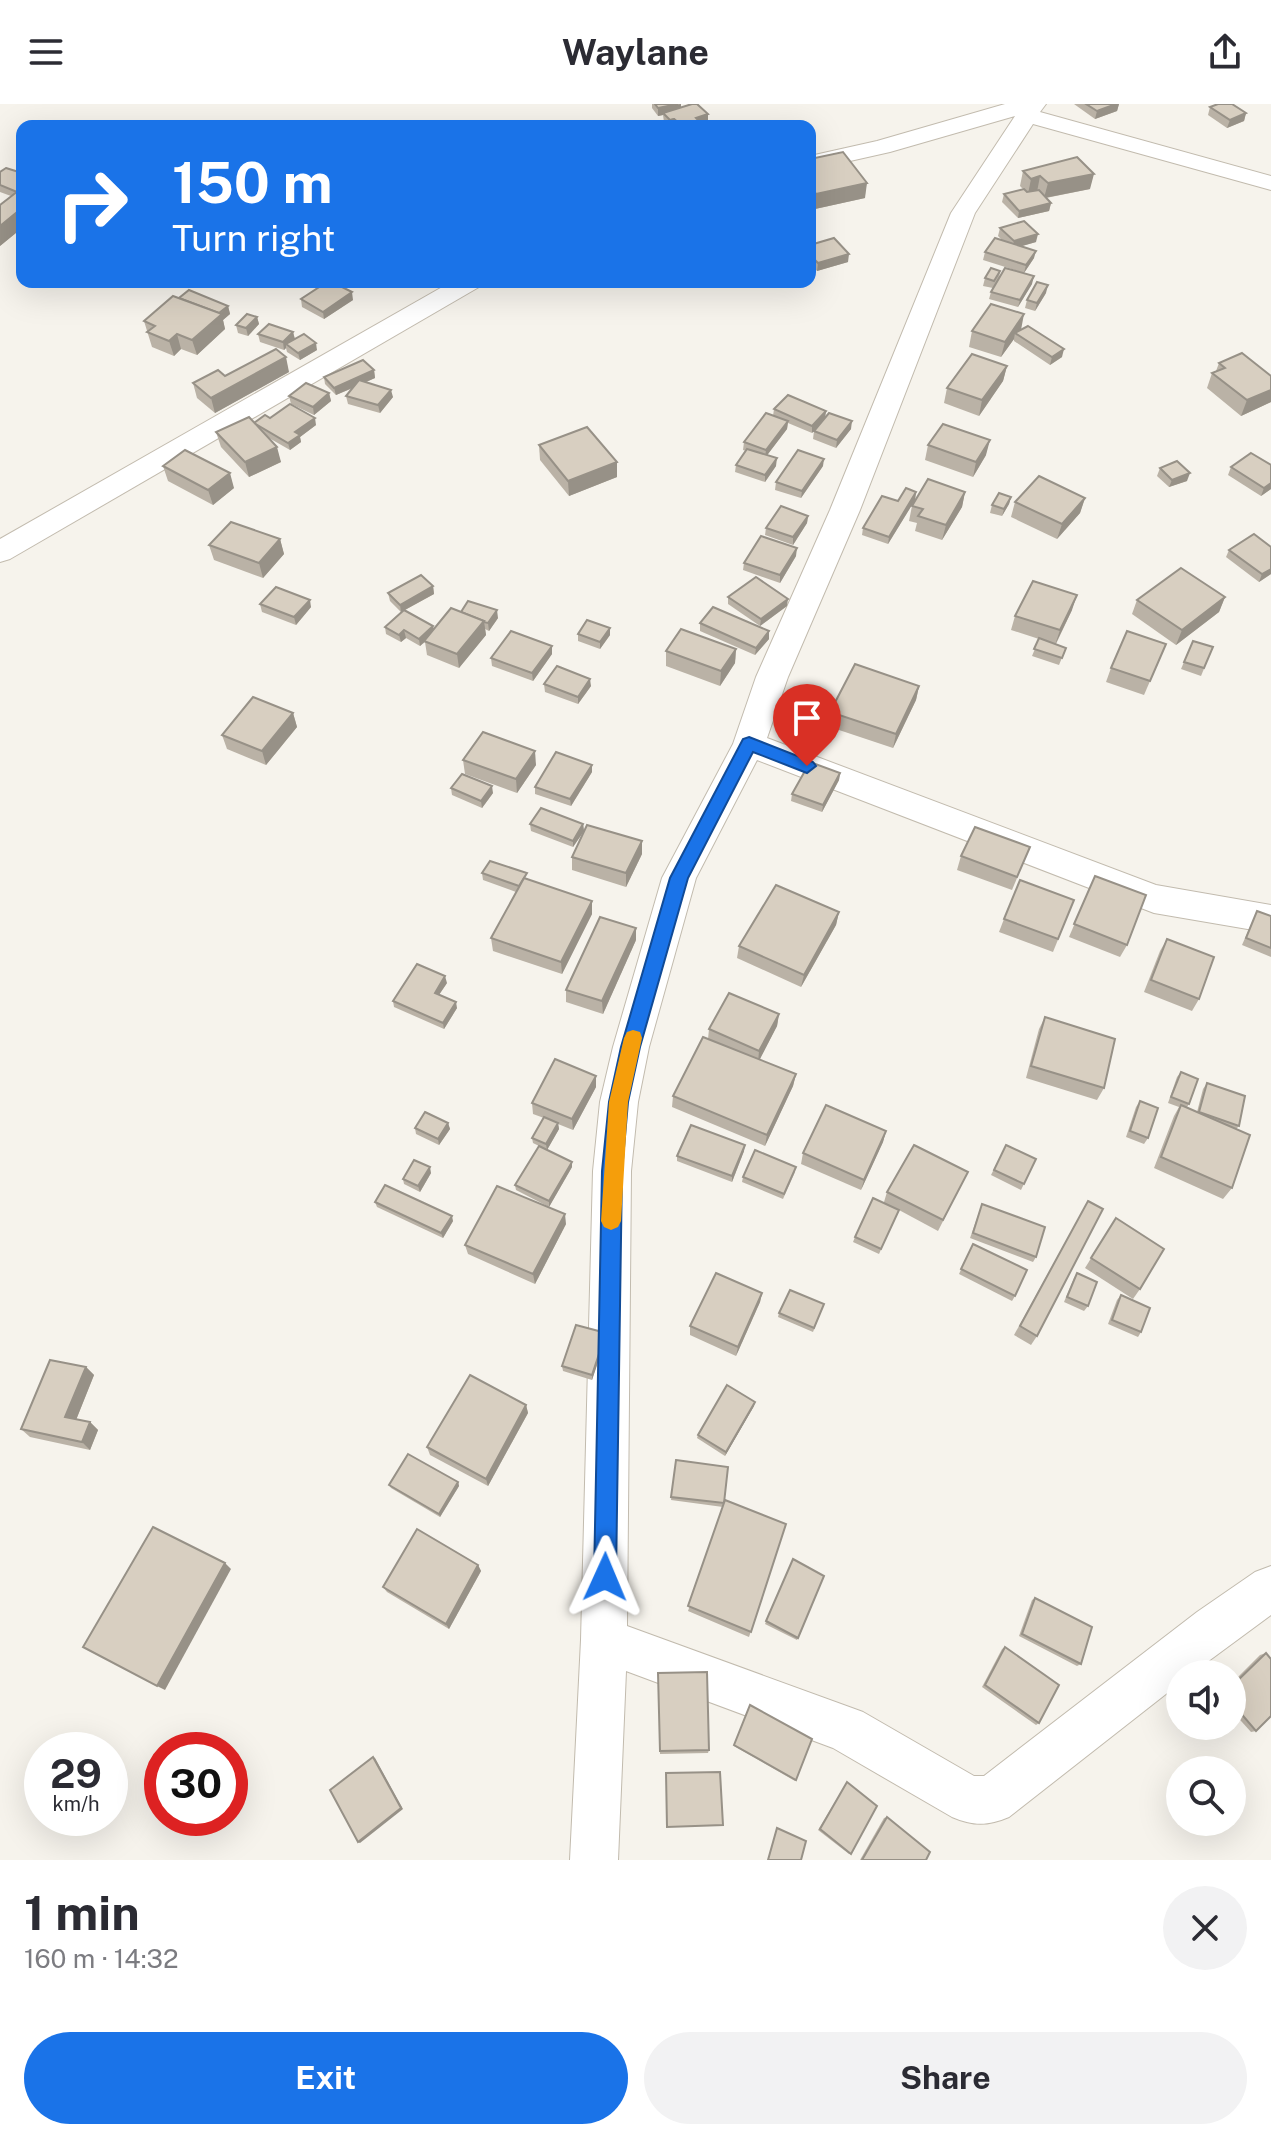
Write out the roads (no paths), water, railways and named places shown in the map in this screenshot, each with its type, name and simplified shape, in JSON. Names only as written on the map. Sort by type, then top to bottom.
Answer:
[{"type":"street","points":[[594,1860],[604,1640],[612,1171],[619,1102],[631,1047],[679,878],[749,744],[772,677],[845,510],[963,213],[1031,108]]},
{"type":"street","points":[[816,162],[1031,108],[1271,183]]},
{"type":"street","points":[[0,552],[460,288]]},
{"type":"street","points":[[749,744],[1154,899],[1271,919]]},
{"type":"street","points":[[604,1640],[846,1729],[969,1800],[992,1800],[1213,1628],[1271,1588]]}]
